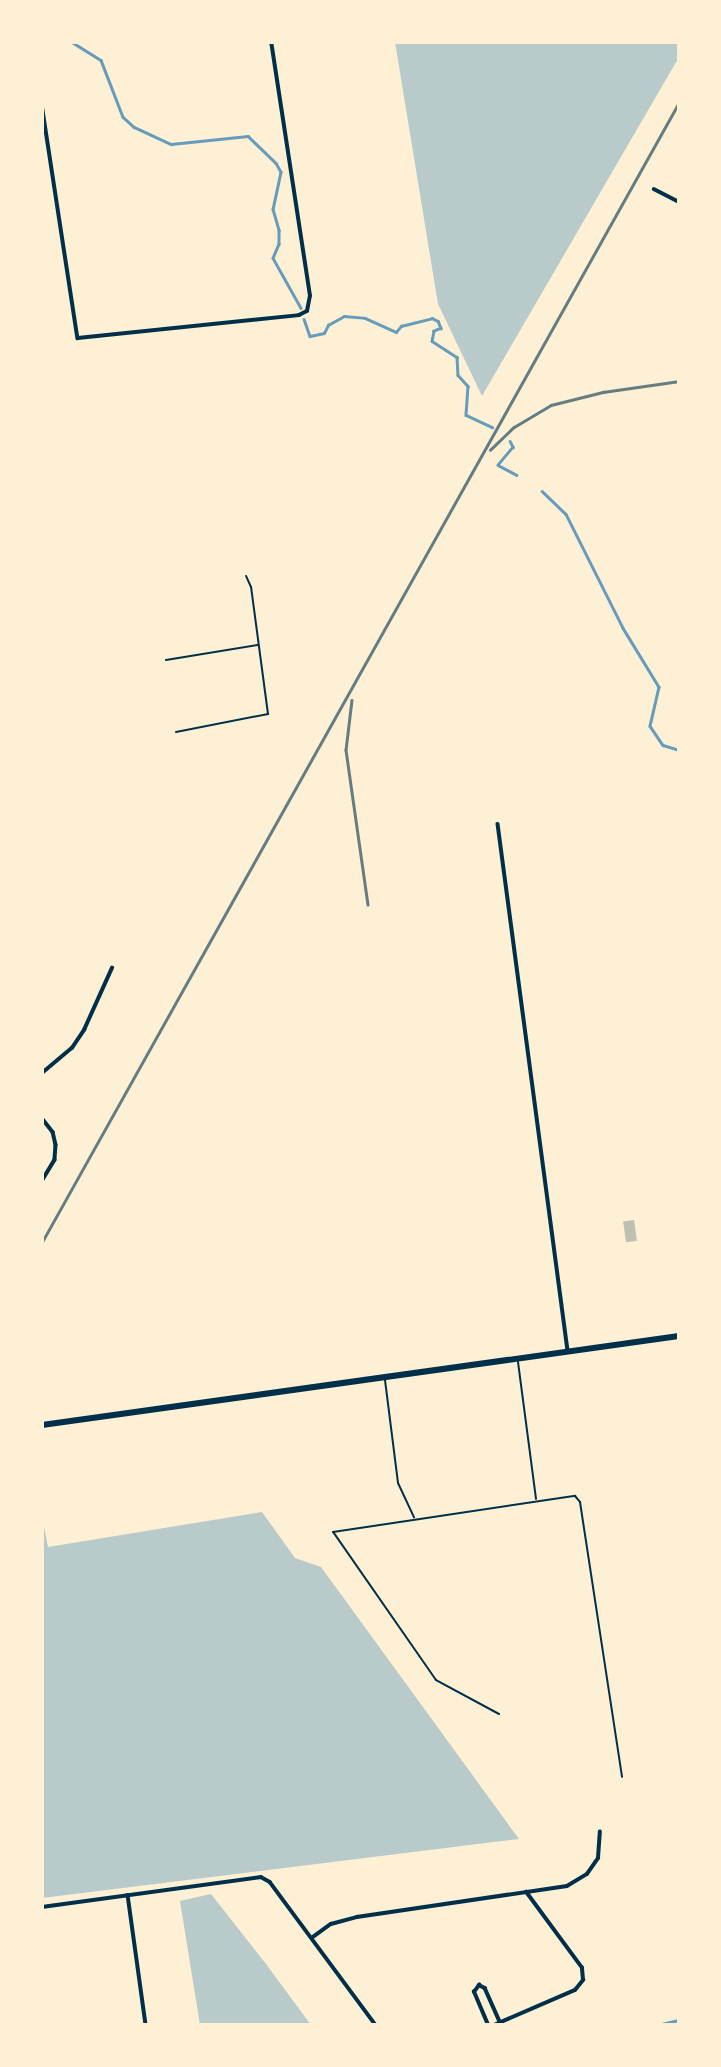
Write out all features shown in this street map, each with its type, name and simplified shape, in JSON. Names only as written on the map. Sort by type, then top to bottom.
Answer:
[{"type":"main road","points":[[42,1424],[679,1336]]},
{"type":"street","points":[[42,104],[78,338],[207,327],[299,315],[307,311],[310,296],[271,42]]},
{"type":"street","points":[[654,188],[679,202]]},
{"type":"street","points":[[498,824],[568,1351]]},
{"type":"street","points":[[42,1073],[63,1057],[78,1039],[112,968]]},
{"type":"street","points":[[42,1118],[53,1132],[56,1145],[55,1160],[42,1182]]},
{"type":"street","points":[[313,1937],[346,1919],[567,1886],[579,1881],[598,1858],[600,1832]]},
{"type":"street","points":[[42,1907],[261,1877],[270,1882],[313,1937],[376,2025]]},
{"type":"street","points":[[494,2025],[575,1990],[583,1980],[582,1968],[526,1892]]},
{"type":"street","points":[[128,1895],[146,2025]]},
{"type":"street","points":[[488,2025],[474,1991],[479,1985],[485,1988],[500,2022]]},
{"type":"lane","points":[[176,732],[268,714],[251,587],[246,576]]},
{"type":"lane","points":[[166,660],[259,645]]},
{"type":"lane","points":[[517,1358],[536,1500]]},
{"type":"lane","points":[[385,1377],[398,1483],[415,1518]]},
{"type":"lane","points":[[499,1714],[436,1680],[334,1535],[337,1530],[570,1494],[580,1502],[622,1777]]},
{"type":"shaded area","points":[[395,42],[679,42],[679,57],[482,396],[438,304]]},
{"type":"shaded area","points":[[262,1512],[295,1558],[321,1567],[519,1839],[42,1898],[42,1516],[48,1547]]},
{"type":"shaded area","points":[[211,1894],[311,2025],[200,2025],[180,1901]]},
{"type":"building","points":[[634,1220],[637,1241],[626,1242],[623,1222]]},
{"type":"waterway","points":[[72,42],[101,60],[123,117],[134,127],[171,144],[248,136],[276,163],[281,172],[273,209],[279,230],[279,244],[273,258],[301,308]]},
{"type":"waterway","points":[[304,319],[310,336],[324,333],[328,325],[344,316],[365,318],[396,332],[401,326],[432,318],[438,321],[441,328],[434,331],[432,341],[457,357],[458,375],[468,386],[466,415],[492,427]]},
{"type":"waterway","points":[[510,441],[513,447],[498,465],[517,475]]},
{"type":"waterway","points":[[542,491],[566,514],[623,628],[659,687],[650,726],[663,745],[679,750]]},
{"type":"waterway","points":[[657,2025],[679,2020]]},
{"type":"railway","points":[[42,1242],[679,102]]},
{"type":"railway","points":[[490,450],[514,427],[551,405],[603,392],[679,381]]},
{"type":"railway","points":[[352,700],[346,750],[368,904]]}]
